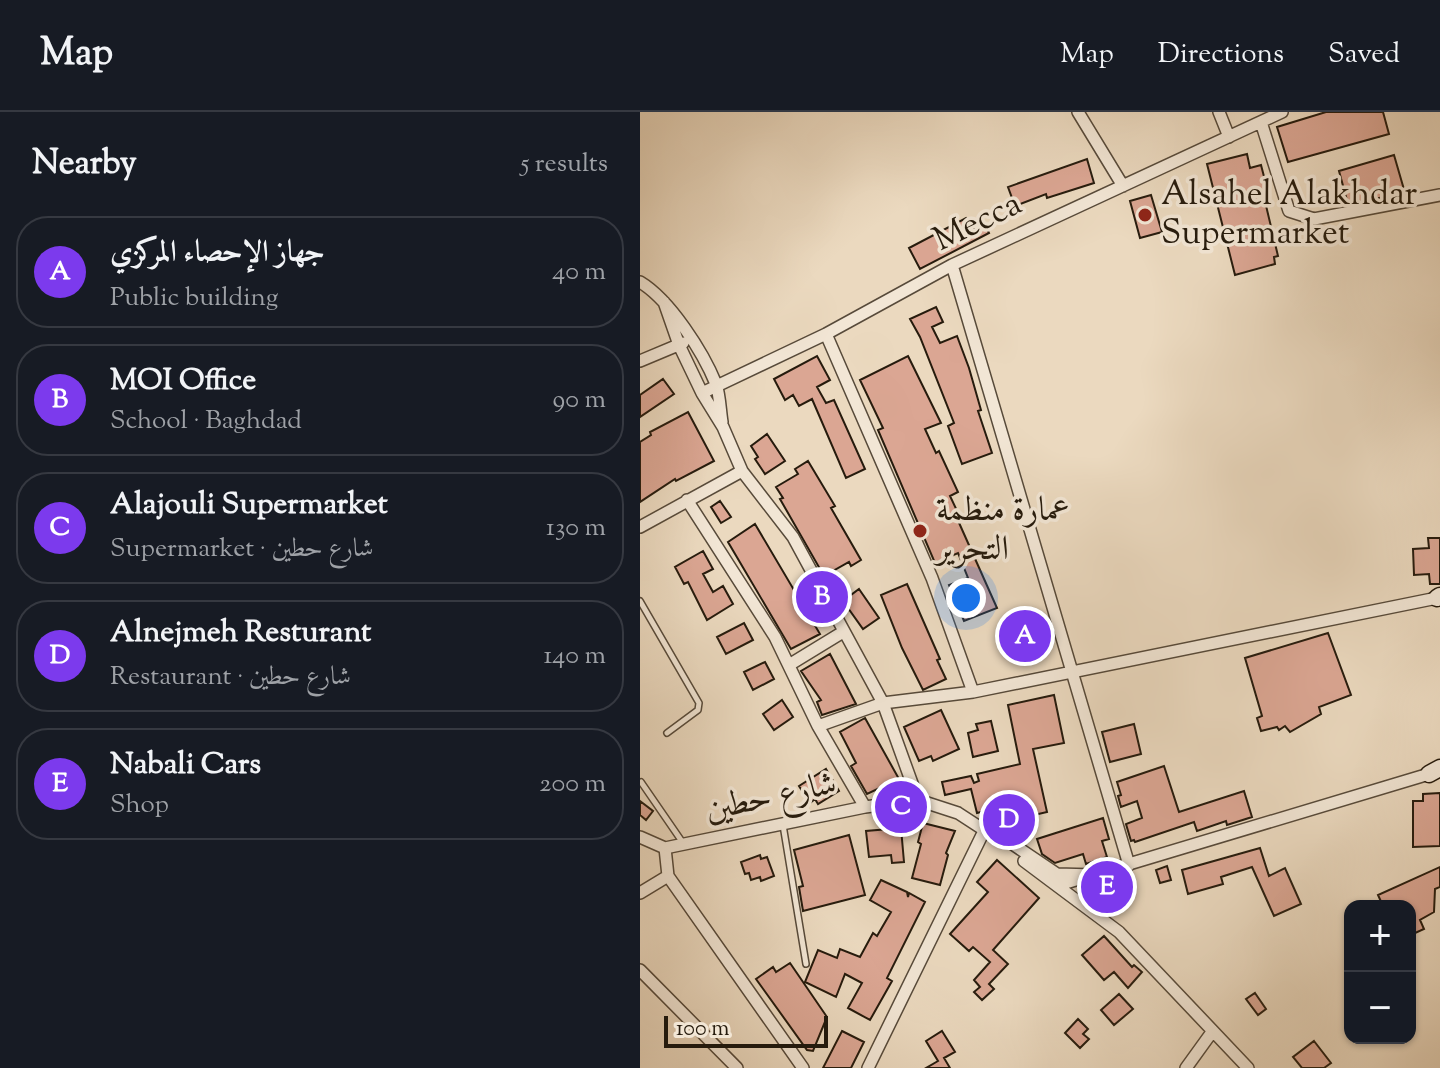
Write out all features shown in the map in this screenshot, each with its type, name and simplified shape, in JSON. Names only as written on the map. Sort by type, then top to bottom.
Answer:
[{"type":"street","points":[[1078,112],[1123,186]]},
{"type":"street","points":[[1219,112],[1229,137]]},
{"type":"street","name":"Mecca","points":[[702,393],[826,334],[952,265],[1282,112]]},
{"type":"street","points":[[1261,122],[1289,211],[1314,219],[1440,195]]},
{"type":"street","points":[[952,265],[1129,865]]},
{"type":"street","points":[[640,282],[664,302],[691,339],[716,386],[723,427]]},
{"type":"street","points":[[664,302],[679,345],[702,393],[723,427],[742,471],[793,537],[883,703],[918,800]]},
{"type":"street","points":[[826,334],[932,578],[973,692]]},
{"type":"street","points":[[640,361],[691,339]]},
{"type":"street","points":[[640,527],[742,471]]},
{"type":"street","points":[[687,500],[775,637],[818,726],[865,807]]},
{"type":"street","points":[[818,726],[883,703],[973,692],[1439,598]]},
{"type":"street","points":[[789,665],[843,632]]},
{"type":"street","points":[[1052,882],[1095,875],[1436,773]]},
{"type":"street","name":"شارع حطين","points":[[640,837],[665,848],[865,807],[918,800],[958,813],[1001,841]]},
{"type":"street","points":[[868,1068],[984,831]]},
{"type":"street","points":[[1001,841],[1011,843],[1069,879]]},
{"type":"street","points":[[1001,841],[1088,907],[1146,960],[1248,1068]]},
{"type":"street","points":[[665,848],[668,876],[803,1068]]},
{"type":"street","points":[[1088,907],[1084,894],[1087,883],[1095,875]]},
{"type":"street","points":[[640,893],[668,876]]},
{"type":"street","points":[[1069,879],[1072,896]]},
{"type":"street","points":[[640,970],[737,1068]]},
{"type":"street","points":[[1186,1068],[1212,1032]]},
{"type":"lane","points":[[640,601],[699,703],[698,710],[667,733]]},
{"type":"lane","points":[[641,782],[684,844]]},
{"type":"lane","points":[[782,824],[806,964]]},
{"type":"building","points":[[1326,112],[1383,112],[1389,134],[1288,162],[1277,127]]},
{"type":"building","points":[[1247,154],[1250,168],[1261,165],[1268,192],[1263,193],[1278,256],[1274,257],[1275,264],[1235,275],[1207,164]]},
{"type":"building","points":[[1394,155],[1405,193],[1348,204],[1339,171]]},
{"type":"building","points":[[1087,159],[1094,183],[1047,198],[1046,194],[1015,206],[1008,187]]},
{"type":"building","points":[[1151,195],[1162,232],[1140,238],[1130,201]]},
{"type":"building","points":[[966,218],[973,229],[984,223],[989,233],[920,269],[909,248]]},
{"type":"building","points":[[936,307],[943,322],[932,327],[940,343],[957,336],[992,453],[962,464],[948,426],[954,423],[910,319]]},
{"type":"building","points":[[817,356],[830,380],[817,387],[826,403],[834,400],[865,469],[846,478],[812,399],[799,406],[793,395],[785,400],[774,379]]},
{"type":"building","points":[[908,356],[941,423],[925,429],[958,492],[950,496],[959,515],[956,516],[997,608],[964,621],[949,585],[968,578],[958,553],[935,563],[878,430],[883,428],[860,380]]},
{"type":"building","points":[[663,379],[674,394],[640,417],[640,395]]},
{"type":"building","points":[[688,412],[714,461],[675,479],[640,502],[640,442],[651,435],[650,432]]},
{"type":"building","points":[[767,434],[785,461],[765,474],[751,446]]},
{"type":"building","points":[[808,461],[835,506],[831,508],[861,560],[851,566],[849,562],[824,576],[776,487],[798,474],[795,469]]},
{"type":"building","points":[[720,501],[731,517],[721,523],[711,507]]},
{"type":"building","points":[[755,524],[820,634],[791,649],[728,542]]},
{"type":"building","points":[[1428,538],[1440,538],[1440,584],[1430,584],[1429,574],[1414,575],[1413,549],[1429,548]]},
{"type":"building","points":[[703,551],[713,569],[703,574],[713,592],[723,586],[733,604],[707,620],[688,582],[684,584],[675,567]]},
{"type":"building","points":[[907,584],[946,679],[923,690],[881,595]]},
{"type":"building","points":[[859,589],[879,618],[863,629],[843,601]]},
{"type":"building","points":[[744,623],[753,640],[726,654],[717,637]]},
{"type":"building","points":[[1328,633],[1351,695],[1319,707],[1321,714],[1290,732],[1285,726],[1279,730],[1277,727],[1261,731],[1257,718],[1262,716],[1245,658]]},
{"type":"building","points":[[830,654],[856,704],[822,715],[817,702],[821,700],[801,671]]},
{"type":"building","points":[[765,662],[774,679],[753,690],[744,672]]},
{"type":"building","points":[[1054,695],[1064,743],[1033,749],[1047,812],[1000,823],[997,808],[977,813],[971,789],[945,795],[942,782],[971,776],[974,783],[979,781],[977,774],[1020,764],[1008,705]]},
{"type":"building","points":[[782,700],[793,717],[774,730],[763,714]]},
{"type":"building","points":[[941,710],[959,749],[933,761],[931,756],[919,761],[904,727]]},
{"type":"building","points":[[865,718],[899,779],[867,794],[851,766],[856,763],[840,732]]},
{"type":"building","points":[[991,721],[998,751],[973,757],[968,733],[978,730],[976,724]]},
{"type":"building","points":[[1134,724],[1141,754],[1110,762],[1102,732]]},
{"type":"building","points":[[1164,766],[1179,812],[1244,791],[1252,817],[1227,825],[1226,821],[1197,831],[1194,822],[1131,841],[1126,824],[1142,818],[1137,801],[1121,807],[1117,782]]},
{"type":"building","points":[[826,769],[839,791],[818,804],[815,799],[810,803],[799,786]]},
{"type":"building","points":[[1440,793],[1440,846],[1413,847],[1413,801],[1423,801],[1423,794]]},
{"type":"building","points":[[640,801],[653,811],[646,820],[640,815]]},
{"type":"building","points":[[1103,818],[1109,839],[1102,841],[1107,857],[1086,864],[1083,854],[1055,863],[1042,854],[1037,839]]},
{"type":"building","points":[[923,823],[955,831],[946,853],[940,885],[912,878]]},
{"type":"building","points":[[901,828],[904,862],[892,863],[891,855],[869,857],[866,831]]},
{"type":"building","points":[[849,835],[865,895],[803,911],[799,887],[803,886],[794,850]]},
{"type":"building","points":[[1260,848],[1269,876],[1285,868],[1301,904],[1274,916],[1252,867],[1221,877],[1223,884],[1188,894],[1182,870]]},
{"type":"building","points":[[760,855],[761,859],[767,857],[774,876],[761,881],[760,877],[751,880],[741,862]]},
{"type":"building","points":[[997,860],[1039,898],[993,950],[1008,964],[989,984],[994,989],[982,1000],[974,992],[980,987],[974,980],[990,962],[973,947],[969,951],[950,934],[988,892],[977,882]]},
{"type":"building","points":[[1167,866],[1171,880],[1160,883],[1156,870]]},
{"type":"building","points":[[1440,867],[1440,887],[1435,889],[1434,912],[1420,920],[1424,929],[1416,933],[1416,900],[1380,900],[1378,895]]},
{"type":"building","points":[[881,880],[907,892],[908,897],[909,893],[925,902],[887,978],[892,981],[870,1020],[848,1008],[862,983],[845,974],[836,997],[805,982],[818,950],[837,958],[840,949],[860,957],[873,933],[877,936],[891,912],[870,900]]},
{"type":"building","points":[[1104,936],[1132,967],[1134,965],[1142,972],[1128,988],[1114,972],[1104,980],[1082,955]]},
{"type":"building","points":[[790,963],[827,1017],[813,1051],[807,1050],[756,979],[773,967],[776,972]]},
{"type":"building","points":[[1255,993],[1266,1009],[1258,1015],[1246,999]]},
{"type":"building","points":[[1119,994],[1133,1009],[1114,1025],[1101,1010]]},
{"type":"building","points":[[1078,1019],[1088,1029],[1083,1034],[1089,1039],[1080,1048],[1065,1033]]},
{"type":"building","points":[[842,1031],[864,1042],[851,1068],[823,1068]]},
{"type":"building","points":[[942,1031],[955,1052],[944,1058],[950,1068],[926,1068],[938,1061],[926,1041]]},
{"type":"building","points":[[1314,1041],[1331,1063],[1324,1068],[1302,1068],[1293,1057]]},
{"type":"place","name":"Alsahel Alakhdar Supermarket","points":[[1145,215]]},
{"type":"place","name":"عمارة منظمة التحرير","points":[[920,531]]},
{"type":"place","name":"MOI Office","points":[[822,597]]},
{"type":"place","name":"جهاز الإحصاء المركزي","points":[[1025,636]]},
{"type":"place","name":"Alajouli Supermarket","points":[[901,807]]},
{"type":"place","name":"Alnejmeh Resturant","points":[[1009,820]]},
{"type":"place","name":"Nabali Cars","points":[[1107,887]]}]
